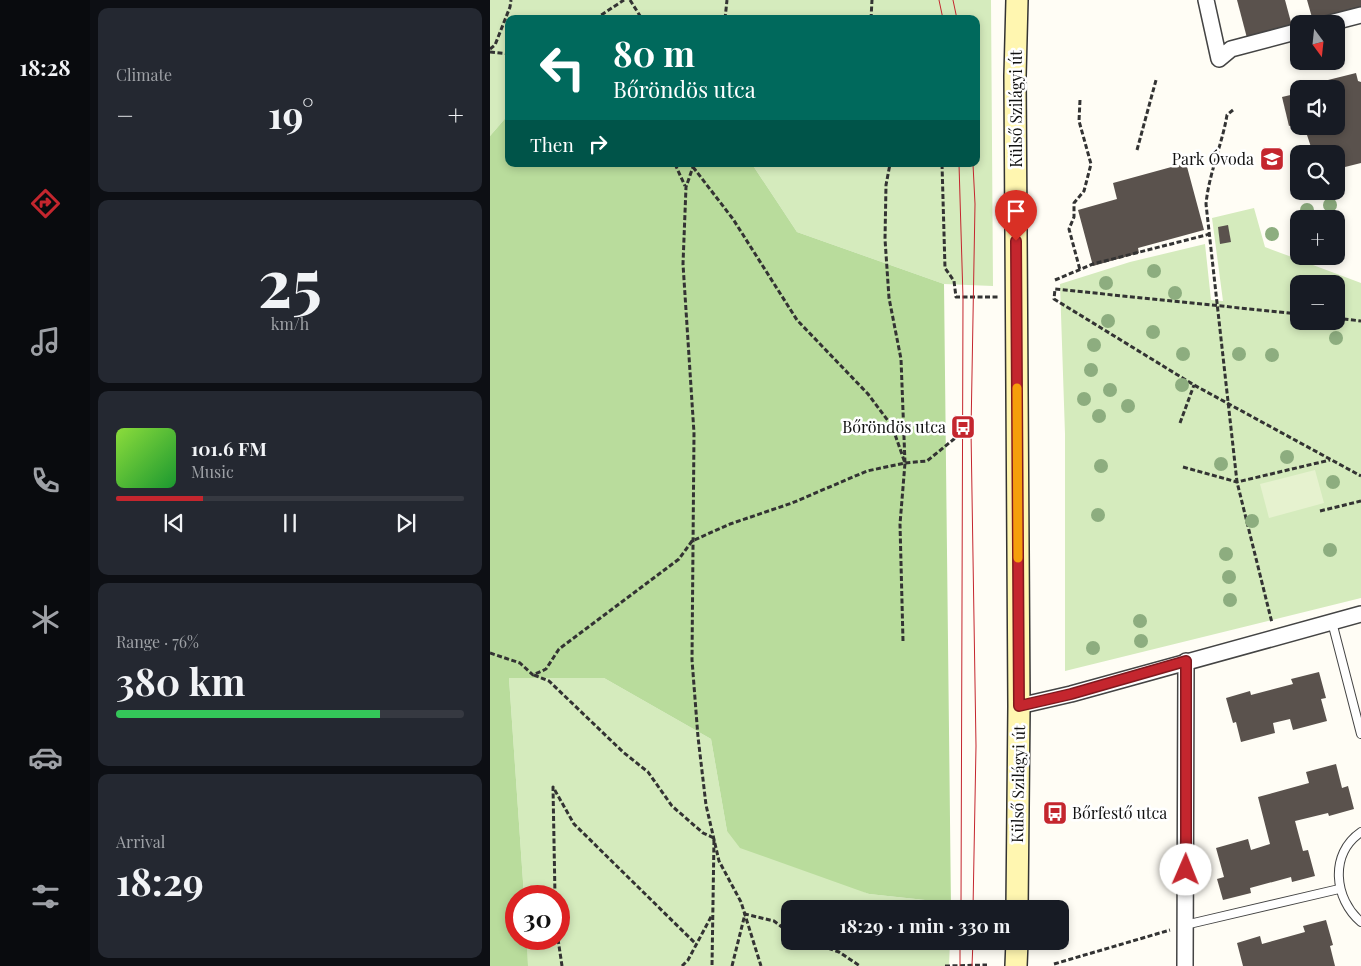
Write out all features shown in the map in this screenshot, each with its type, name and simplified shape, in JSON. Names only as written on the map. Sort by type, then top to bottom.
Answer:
[{"type":"street","name":"Külső Szilágyi út","points":[[1017,0],[1015,86],[1019,706],[1017,900]]},
{"type":"street","points":[[1206,0],[1219,59],[1231,49],[1290,33]]},
{"type":"street","points":[[1345,19],[1361,15]]},
{"type":"street","points":[[1019,706],[1071,694],[1361,614]]},
{"type":"street","points":[[1185,966],[1186,661]]},
{"type":"street","points":[[1016,966],[1017,950]]},
{"type":"lane","points":[[1332,622],[1361,734]]},
{"type":"lane","points":[[1361,832],[1347,846],[1338,871],[1339,888],[1344,902],[1353,915],[1361,922]]},
{"type":"lane","points":[[1185,925],[1339,888]]},
{"type":"path","points":[[507,15],[511,0]]},
{"type":"path","points":[[601,15],[624,0]]},
{"type":"path","points":[[630,0],[639,15]]},
{"type":"path","points":[[725,15],[727,0]]},
{"type":"path","points":[[871,15],[872,0]]},
{"type":"path","points":[[490,51],[495,45],[505,20]]},
{"type":"path","points":[[490,51],[505,53]]},
{"type":"path","points":[[1137,150],[1156,80]]},
{"type":"path","points":[[1080,100],[1079,121],[1091,164],[1084,191],[1074,203],[1074,217],[1068,229],[1080,270]]},
{"type":"path","points":[[1233,110],[1227,115],[1224,132],[1208,182],[1206,204],[1219,305],[1227,401],[1237,482],[1273,627]]},
{"type":"path","points":[[676,167],[686,187]]},
{"type":"path","points":[[692,167],[686,187],[683,264],[694,433],[692,541],[693,670],[706,806],[719,861],[741,902],[761,966]]},
{"type":"path","points":[[695,167],[733,218],[797,320],[868,394],[892,426],[905,463]]},
{"type":"path","points":[[889,167],[886,184],[885,239],[889,298],[901,358],[905,463],[900,524],[903,641]]},
{"type":"path","points":[[942,167],[945,268],[954,281],[956,297],[998,297]]},
{"type":"path","points":[[1055,280],[1093,264],[1210,234]]},
{"type":"path","points":[[1290,313],[1054,289],[1054,299],[1194,385],[1227,401],[1361,476]]},
{"type":"path","points":[[1345,319],[1361,321]]},
{"type":"path","points":[[1180,423],[1194,385]]},
{"type":"path","points":[[533,675],[546,669],[559,648],[679,558],[692,541],[730,524],[792,503],[867,472],[905,463],[928,462],[954,439],[956,428]]},
{"type":"path","points":[[1183,467],[1237,482],[1330,460]]},
{"type":"path","points":[[1320,511],[1361,501]]},
{"type":"path","points":[[490,653],[520,663],[533,675],[549,682],[623,752],[648,772],[672,806],[703,833],[714,838]]},
{"type":"path","points":[[555,885],[553,787],[574,824],[696,944]]},
{"type":"path","points":[[712,966],[714,838]]},
{"type":"path","points":[[744,914],[774,921],[781,926]]},
{"type":"path","points":[[732,966],[744,914]]},
{"type":"path","points":[[684,966],[712,915]]},
{"type":"path","points":[[1054,964],[1185,925]]},
{"type":"path","points":[[560,950],[562,966]]},
{"type":"path","points":[[833,950],[860,966]]},
{"type":"path","points":[[945,966],[987,965]]},
{"type":"green space","points":[[490,0],[991,0],[993,286],[944,284],[797,232],[754,167],[980,167],[980,15],[505,15],[505,119],[490,136]]},
{"type":"green space","points":[[505,119],[505,167],[754,167],[797,232],[944,284],[951,900],[925,900],[869,894],[740,848],[727,831],[711,739],[604,678],[509,678],[523,885],[505,885],[505,950],[527,950],[528,966],[490,966],[490,136]]},
{"type":"green space","points":[[1254,208],[1265,247],[1290,256],[1290,265],[1313,265],[1340,275],[1290,275],[1290,330],[1345,330],[1345,277],[1361,283],[1361,598],[1065,671],[1065,434],[1060,284],[1130,262],[1205,244],[1211,300],[1223,301],[1212,218]]},
{"type":"green space","points":[[1315,470],[1324,503],[1269,518],[1260,484]]},
{"type":"green space","points":[[509,678],[604,678],[711,739],[727,831],[869,894],[925,900],[781,900],[781,950],[950,950],[949,966],[528,966],[527,950],[570,950],[570,885],[523,885]]},
{"type":"building","points":[[1237,0],[1285,0],[1290,27],[1247,38]]},
{"type":"building","points":[[1307,0],[1361,0],[1361,7],[1334,15],[1311,15]]},
{"type":"building","points":[[1356,73],[1358,81],[1361,82],[1361,163],[1345,167],[1345,145],[1310,145],[1307,135],[1345,135],[1345,80],[1328,80]]},
{"type":"building","points":[[1290,95],[1289,126],[1282,97]]},
{"type":"building","points":[[1186,163],[1204,230],[1138,248],[1139,253],[1093,266],[1078,210],[1117,199],[1113,183]]},
{"type":"building","points":[[1228,225],[1231,242],[1220,244],[1218,227]]},
{"type":"building","points":[[1319,672],[1326,698],[1321,699],[1327,721],[1293,730],[1290,719],[1273,723],[1275,733],[1241,742],[1236,722],[1233,723],[1226,698],[1250,691],[1251,695],[1293,684],[1291,679]]},
{"type":"building","points":[[1336,764],[1342,788],[1348,786],[1354,809],[1329,816],[1328,813],[1295,821],[1303,851],[1308,850],[1315,876],[1292,882],[1291,877],[1250,888],[1251,893],[1223,900],[1217,879],[1224,877],[1216,848],[1248,839],[1251,850],[1270,844],[1258,797],[1309,783],[1306,772]]},
{"type":"building","points":[[1326,920],[1333,945],[1330,946],[1335,966],[1243,966],[1237,943],[1260,936],[1262,944],[1305,932],[1303,926]]},
{"type":"tram line","points":[[939,0],[942,15]]},
{"type":"tram line","points":[[953,0],[956,15]]},
{"type":"tram line","points":[[959,167],[963,298],[961,900]]},
{"type":"tram line","points":[[973,167],[975,204],[971,431],[976,746],[973,900]]},
{"type":"tram line","points":[[960,950],[960,966]]},
{"type":"tram line","points":[[972,966],[973,950]]},
{"type":"slow traffic","points":[[1017,388],[1018,558]]},
{"type":"place","name":"Park Óvoda","points":[[1272,159]]},
{"type":"place","name":"Bőröndös utca","points":[[963,427]]},
{"type":"place","name":"Bőrfestő utca","points":[[1055,813]]},
{"type":"route","points":[[1016,241],[1019,706],[1071,694],[1186,661],[1186,870]]}]
